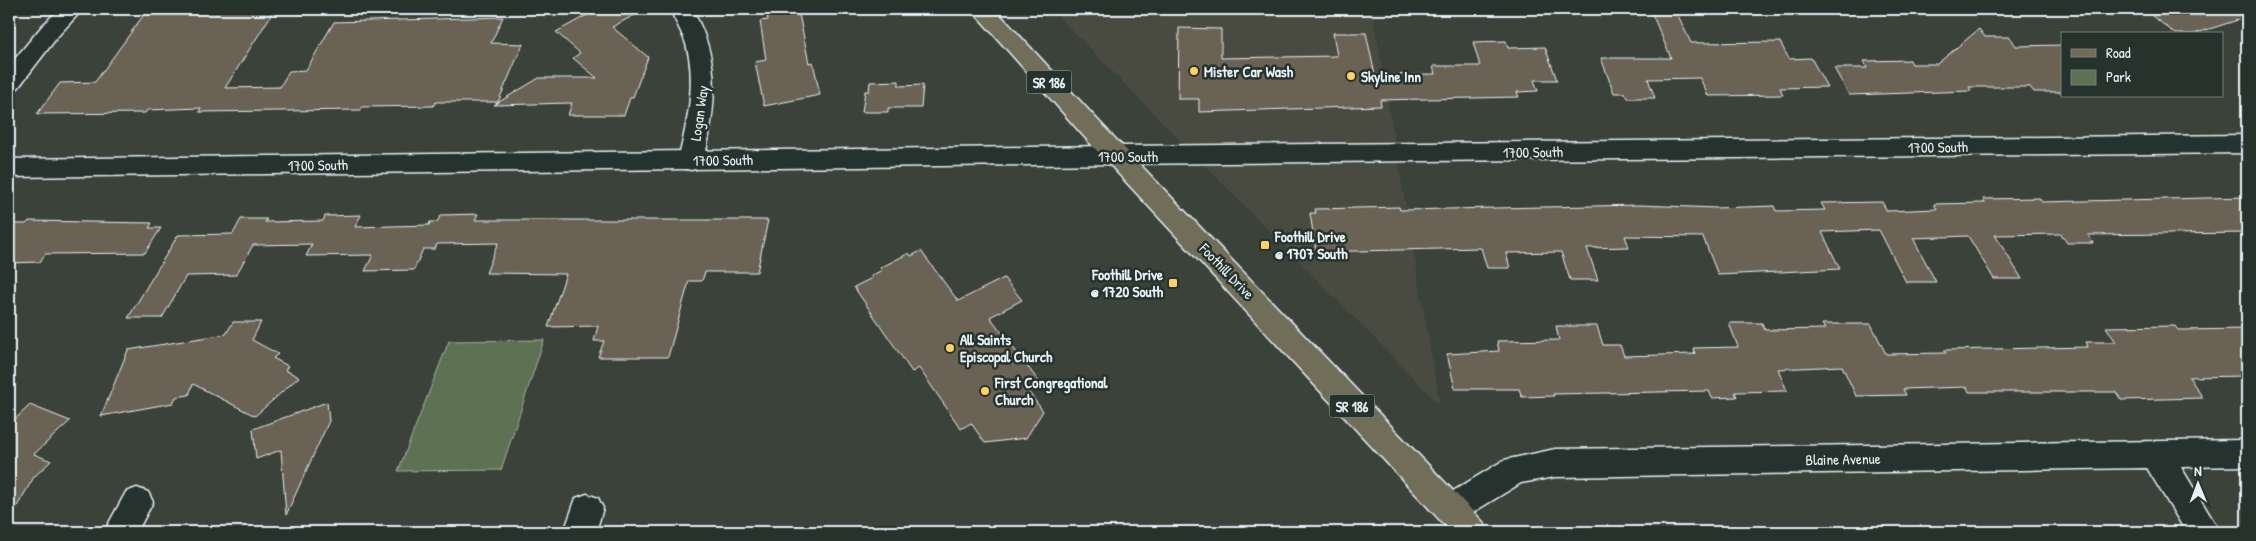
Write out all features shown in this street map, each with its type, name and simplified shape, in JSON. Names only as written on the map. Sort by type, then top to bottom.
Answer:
[{"type":"main road","name":"Foothill Drive","points":[[982,9],[1117,156],[1472,532]]},
{"type":"street","points":[[9,82],[50,31],[72,9]]},
{"type":"street","name":"Logan Way","points":[[681,9],[696,38],[704,81],[703,105],[691,161]]},
{"type":"street","name":"1700 South","points":[[9,168],[2247,144]]},
{"type":"street","name":"Blaine Avenue","points":[[1451,509],[1503,475],[1527,466],[1548,464],[2247,453]]},
{"type":"street","points":[[2155,454],[2204,532]]},
{"type":"street","points":[[120,532],[137,502]]},
{"type":"shaded area","points":[[1051,9],[1372,9],[1440,405]]},
{"type":"green space","points":[[544,340],[501,470],[398,471],[449,341]]},
{"type":"building","points":[[148,9],[275,9],[225,88],[280,87],[289,71],[306,70],[334,22],[503,17],[491,43],[523,44],[498,102],[436,102],[433,106],[362,107],[361,110],[199,112],[201,108],[147,110],[145,113],[37,114],[60,83],[95,82]]},
{"type":"building","points":[[598,9],[646,9],[612,27],[648,57],[624,115],[568,115],[572,103],[494,105],[539,78],[597,78],[573,58],[580,53],[556,32]]},
{"type":"building","points":[[766,9],[798,9],[809,63],[813,62],[820,95],[764,106],[755,62],[766,60],[760,21],[768,20]]},
{"type":"building","points":[[1650,9],[1675,9],[1691,43],[1780,42],[1789,59],[1811,58],[1827,87],[1780,88],[1783,95],[1708,96],[1700,78],[1648,79],[1655,98],[1628,98],[1625,93],[1614,93],[1601,58],[1671,58]]},
{"type":"building","points":[[2143,9],[2247,9],[2247,17],[2200,32],[2173,32]]},
{"type":"building","points":[[1179,28],[1221,29],[1221,58],[1337,56],[1333,33],[1366,33],[1375,75],[1435,74],[1433,66],[1480,66],[1473,42],[1506,41],[1508,48],[1545,47],[1557,80],[1534,80],[1538,91],[1517,92],[1519,97],[1380,100],[1381,106],[1199,112],[1199,99],[1178,99]]},
{"type":"building","points":[[1979,29],[1985,37],[2010,37],[2016,46],[2061,45],[2061,92],[2034,92],[2030,87],[1969,87],[1971,91],[1849,95],[1834,68],[1867,68],[1864,61],[1910,60],[1912,64],[1937,64]]},
{"type":"building","points":[[899,81],[899,86],[923,85],[921,108],[888,108],[888,112],[862,112],[865,91],[869,91],[870,82]]},
{"type":"building","points":[[2247,197],[2247,233],[2088,235],[2093,243],[2067,243],[2061,234],[1995,235],[2022,279],[1994,279],[1968,236],[1913,238],[1936,282],[1906,282],[1879,230],[1822,232],[1840,269],[1718,275],[1703,237],[1625,236],[1629,247],[1587,248],[1598,280],[1570,280],[1561,252],[1506,253],[1510,268],[1487,268],[1481,248],[1316,252],[1310,213],[1316,213],[1315,209],[1399,207],[1400,210],[1640,205],[1716,208],[1774,206],[1776,211],[1825,210],[1821,203],[1882,202],[1887,211],[1937,209],[1934,204],[1985,203],[1983,199],[2039,198],[2042,202]]},
{"type":"building","points":[[478,214],[475,220],[768,220],[757,272],[705,272],[702,281],[689,281],[668,357],[598,357],[604,341],[594,341],[598,326],[548,327],[566,274],[486,273],[498,243],[437,244],[435,249],[423,249],[414,270],[365,271],[373,255],[306,256],[312,244],[253,245],[236,275],[186,276],[162,318],[128,318],[178,235],[233,234],[241,219],[267,219],[265,222],[323,221],[325,216],[361,215],[355,227],[429,225],[430,222],[437,222],[441,215]]},
{"type":"building","points":[[29,221],[152,223],[149,228],[161,228],[145,253],[45,254],[40,262],[9,263],[9,224],[26,224]]},
{"type":"building","name":"All Saints Episcopal Church","points":[[921,251],[958,301],[1004,278],[1022,300],[990,317],[1040,383],[1027,390],[1043,411],[1026,438],[985,443],[971,423],[961,429],[919,368],[912,372],[854,287],[872,278],[871,276],[882,270],[880,268],[909,253],[911,256]]},
{"type":"building","points":[[233,322],[261,322],[252,340],[278,354],[273,358],[288,366],[285,370],[299,377],[255,416],[193,384],[189,395],[176,397],[173,403],[101,416],[128,350],[226,334]]},
{"type":"building","points":[[1729,323],[1762,323],[1765,330],[1825,329],[1822,324],[1871,324],[1886,354],[1946,353],[1944,350],[2088,347],[2086,342],[2116,342],[2106,327],[2175,326],[2178,330],[2247,329],[2247,376],[2189,377],[2203,398],[2121,400],[2116,392],[1969,392],[1967,387],[1903,389],[1906,395],[1856,396],[1842,366],[1778,369],[1787,391],[1735,392],[1737,397],[1712,398],[1709,391],[1553,394],[1554,396],[1522,397],[1519,389],[1455,389],[1447,354],[1499,351],[1497,341],[1559,340],[1556,326],[1597,326],[1603,345],[1620,345],[1624,356],[1695,354],[1693,348],[1738,347]]},
{"type":"building","points":[[327,402],[329,421],[286,515],[281,450],[256,459],[253,429]]},
{"type":"building","points":[[30,405],[70,421],[34,454],[51,461],[34,477],[9,520],[9,425]]},
{"type":"place","name":"Mister Car Wash","points":[[1194,71]]},
{"type":"place","name":"Skyline Inn","points":[[1351,76]]},
{"type":"place","name":"Foothill Drive @ 1707 South","points":[[1265,245]]},
{"type":"place","name":"Foothill Drive @ 1720 South","points":[[1173,283]]},
{"type":"place","name":"All Saints Episcopal Church","points":[[950,348]]},
{"type":"place","name":"First Congregational Church","points":[[985,391]]}]
